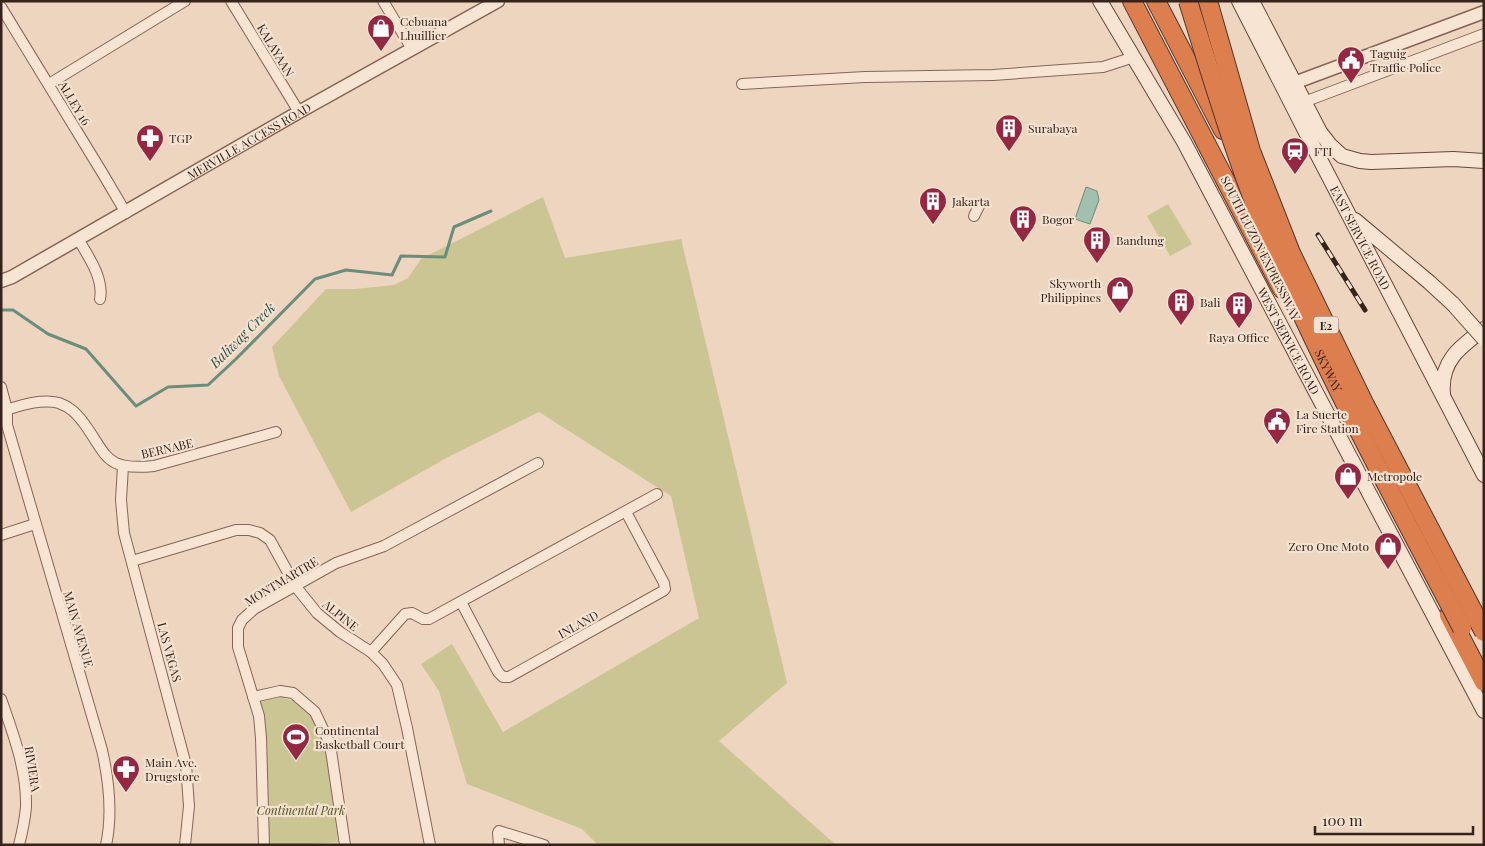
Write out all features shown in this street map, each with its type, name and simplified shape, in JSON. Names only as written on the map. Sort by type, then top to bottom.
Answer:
[{"type":"highway","name":"SOUTH LUZON EXPRESSWAY","points":[[1132,1],[1238,202],[1484,682]]},
{"type":"highway","name":"SOUTH LUZON EXPRESSWAY","points":[[1156,1],[1484,630]]},
{"type":"highway","points":[[1168,1],[1245,171]]},
{"type":"highway","name":"SKYWAY","points":[[1188,1],[1238,156],[1277,258],[1347,408],[1484,670]]},
{"type":"highway","name":"SKYWAY","points":[[1208,1],[1251,152],[1291,253],[1364,404],[1484,630]]},
{"type":"main road","name":"WEST SERVICE ROAD","points":[[1100,1],[1184,142],[1484,711]]},
{"type":"main road","name":"EAST SERVICE ROAD","points":[[1239,1],[1484,475]]},
{"type":"main road","points":[[1252,1],[1320,132],[1342,156],[1371,162],[1484,161]]},
{"type":"main road","points":[[1349,215],[1452,304],[1484,339]]},
{"type":"main road","points":[[1444,400],[1443,378],[1448,364],[1461,348],[1484,329]]},
{"type":"street","points":[[49,84],[186,1]]},
{"type":"street","name":"KALAYAAN","points":[[231,1],[299,112]]},
{"type":"street","points":[[383,1],[412,49]]},
{"type":"street","name":"MERVILLE ACCESS ROAD","points":[[1,281],[12,277],[126,213],[299,112],[498,1]]},
{"type":"street","name":"ALLEY 16","points":[[1,7],[126,213]]},
{"type":"street","points":[[1294,83],[1484,12]]},
{"type":"street","points":[[1304,102],[1484,34]]},
{"type":"street","points":[[742,84],[865,77],[993,75],[1102,67],[1134,57]]},
{"type":"street","points":[[974,216],[979,206]]},
{"type":"street","points":[[78,239],[96,273],[100,298]]},
{"type":"street","name":"MAIN AVENUE","points":[[1,386],[4,415],[107,770],[110,806],[107,844]]},
{"type":"street","points":[[4,415],[38,402],[58,403],[74,410],[104,456],[123,466]]},
{"type":"street","name":"BERNABE","points":[[123,466],[154,466],[276,432]]},
{"type":"street","name":"MONTMARTRE","points":[[264,845],[261,738],[258,716],[238,647],[238,628],[242,620],[254,609],[336,563],[384,546],[538,463]]},
{"type":"street","name":"LAS VEGAS","points":[[123,466],[121,500],[124,533],[186,765],[189,806],[185,845]]},
{"type":"street","points":[[371,652],[405,614],[412,613],[426,620],[657,494]]},
{"type":"street","name":"INLAND","points":[[461,602],[498,672],[503,677],[509,678],[665,589],[664,583],[626,512]]},
{"type":"street","points":[[1,535],[35,524]]},
{"type":"street","name":"ALPINE","points":[[132,561],[236,530],[249,530],[260,533],[270,540],[296,587],[317,613],[340,632],[371,652],[383,664],[397,685],[408,728],[430,845]]},
{"type":"street","points":[[253,697],[280,691],[293,693],[315,712],[330,744],[345,845]]},
{"type":"street","name":"RIVIERA","points":[[1,699],[15,740],[24,776],[26,807],[19,845]]},
{"type":"street","points":[[499,845],[498,833],[501,831],[544,845]]},
{"type":"street","points":[[107,844],[119,845]]},
{"type":"green space","points":[[543,197],[565,258],[681,239],[787,683],[719,741],[836,845],[598,845],[582,829],[467,784],[439,691],[421,664],[452,644],[503,732],[699,618],[671,496],[539,412],[448,457],[351,512],[279,376],[272,347],[326,289],[355,289],[394,285],[408,278],[421,259]]},
{"type":"green space","points":[[1168,204],[1192,244],[1170,256],[1147,216]]},
{"type":"green space","name":"Continental Park","points":[[280,697],[294,701],[312,716],[326,751],[338,842],[269,845],[265,738],[259,701]]},
{"type":"shaded area","points":[[1086,187],[1097,191],[1099,200],[1090,224],[1075,219]]},
{"type":"waterway","name":"Baliwag Creek","points":[[1,310],[13,310],[48,334],[86,349],[136,406],[168,387],[208,385],[315,279],[346,270],[392,275],[401,256],[445,257],[454,227],[491,211]]},
{"type":"railway","points":[[1318,235],[1365,310]]},
{"type":"place","name":"Cebuana Lhuillier","points":[[381,52]]},
{"type":"place","name":"Taguig Traffic Police","points":[[1351,84]]},
{"type":"place","name":"Surabaya","points":[[1009,152]]},
{"type":"place","name":"TGP","points":[[150,162]]},
{"type":"place","name":"FTI","points":[[1295,175]]},
{"type":"place","name":"Jakarta","points":[[933,225]]},
{"type":"place","name":"Bogor","points":[[1023,243]]},
{"type":"place","name":"Bandung","points":[[1097,264]]},
{"type":"place","name":"Skyworth Philippines","points":[[1120,314]]},
{"type":"place","name":"Bali","points":[[1181,326]]},
{"type":"place","name":"Raya Office","points":[[1239,329]]},
{"type":"place","name":"La Suerte Fire Station","points":[[1277,445]]},
{"type":"place","name":"Metropole","points":[[1348,500]]},
{"type":"place","name":"Zero One Moto","points":[[1388,570]]},
{"type":"place","name":"Continental Basketball Court","points":[[296,761]]},
{"type":"place","name":"Main Ave. Drugstore","points":[[126,793]]}]
